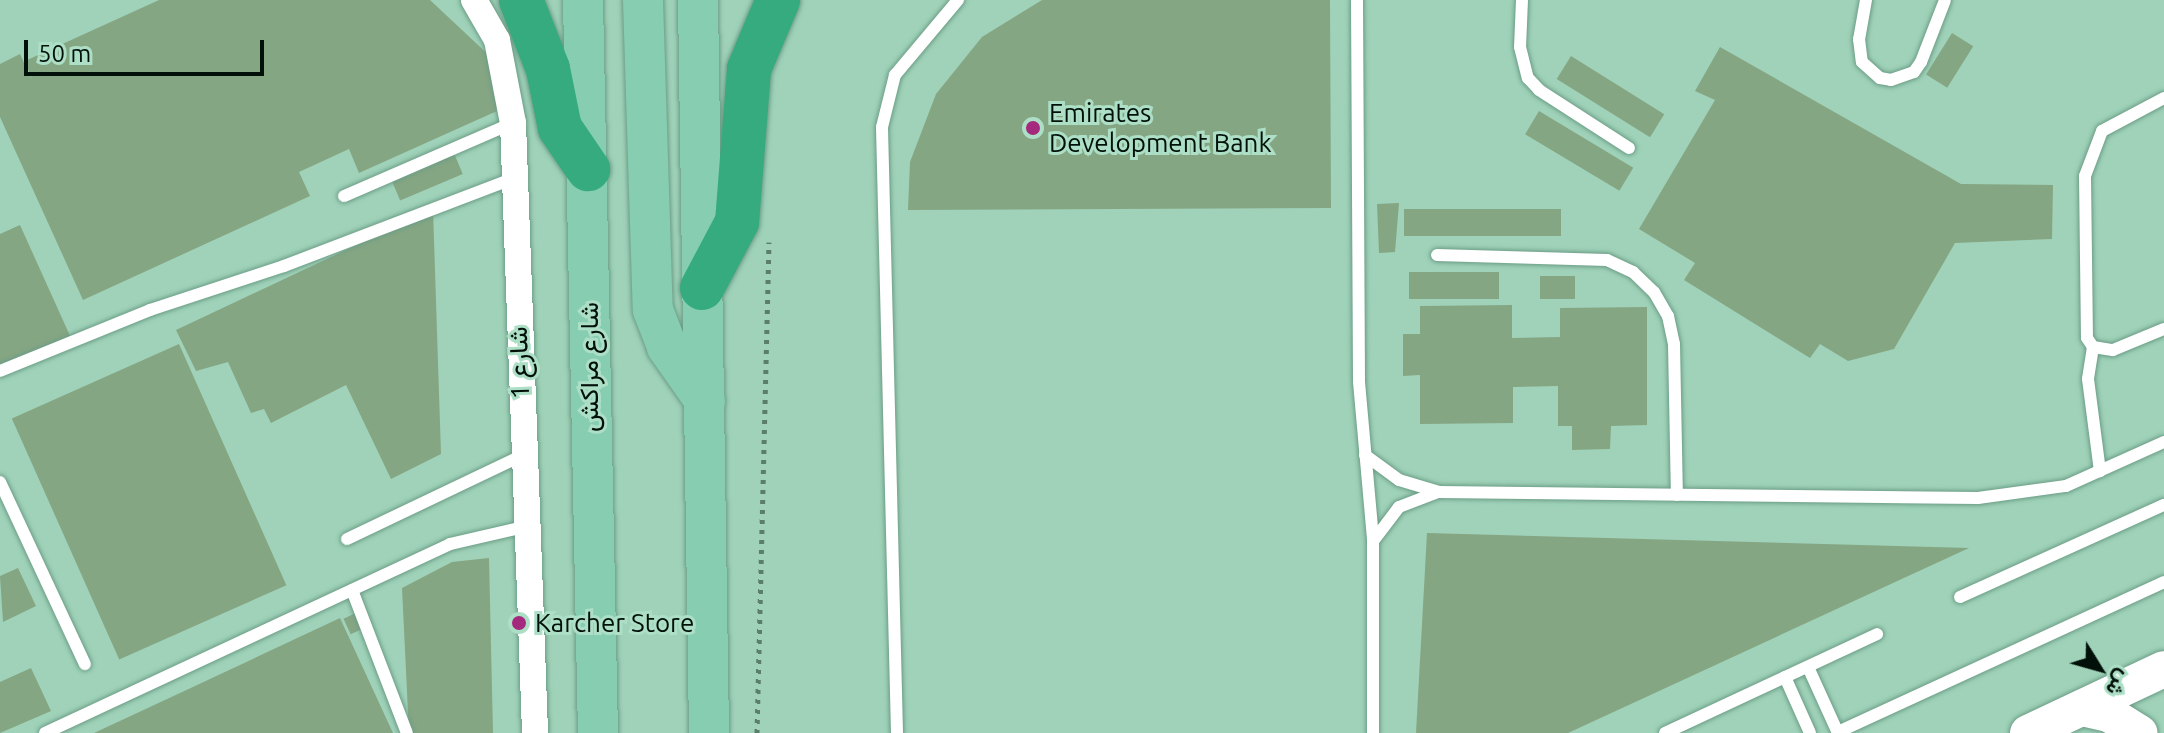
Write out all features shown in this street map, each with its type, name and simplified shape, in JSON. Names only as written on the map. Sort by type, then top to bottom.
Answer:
[{"type":"highway","points":[[521,0],[548,69],[560,128],[588,169]]},
{"type":"highway","points":[[702,288],[737,222],[749,69],[778,0]]},
{"type":"main road","name":"شارع مراكش","points":[[583,0],[588,169],[590,496],[598,733]]},
{"type":"main road","points":[[643,0],[653,310],[667,347],[705,401]]},
{"type":"main road","points":[[698,0],[709,733]]},
{"type":"street","name":"شارع 1","points":[[474,0],[497,40],[513,123],[521,456],[535,733]]},
{"type":"street","points":[[2028,733],[2164,669]]},
{"type":"street","points":[[2082,708],[2109,714],[2140,733]]},
{"type":"lane","points":[[897,733],[882,127],[895,75],[958,0]]},
{"type":"lane","points":[[1357,0],[1359,382],[1373,540],[1376,700],[1380,733]]},
{"type":"lane","points":[[1522,0],[1520,47],[1528,78],[1539,90],[1629,148]]},
{"type":"lane","points":[[1866,0],[1859,51],[1870,71],[1891,80],[1914,72],[1921,62],[1945,0]]},
{"type":"lane","points":[[2100,471],[2089,395],[2093,347],[2085,327],[2087,160],[2093,145],[2114,120],[2164,98]]},
{"type":"lane","points":[[344,196],[513,123]]},
{"type":"lane","points":[[0,371],[150,310],[284,266],[514,178]]},
{"type":"lane","points":[[1437,255],[1607,260],[1633,272],[1654,292],[1668,316],[1674,344],[1677,495]]},
{"type":"lane","points":[[2093,347],[2113,350],[2164,329]]},
{"type":"lane","points":[[1365,455],[1399,480],[1439,492],[1978,498],[2066,486],[2164,442]]},
{"type":"lane","points":[[347,539],[521,456]]},
{"type":"lane","points":[[0,482],[85,664]]},
{"type":"lane","points":[[1373,540],[1399,507],[1439,492]]},
{"type":"lane","points":[[1960,597],[2164,505]]},
{"type":"lane","points":[[45,733],[474,535],[524,527]]},
{"type":"lane","points":[[1808,667],[1838,732],[2164,582]]},
{"type":"lane","points":[[352,590],[407,733]]},
{"type":"lane","points":[[1665,733],[1877,634]]},
{"type":"lane","points":[[1785,677],[1810,733]]},
{"type":"lane","points":[[1373,733],[1376,700]]},
{"type":"path","points":[[757,733],[770,231]]},
{"type":"building","points":[[159,0],[430,0],[494,60],[497,111],[359,173],[349,149],[299,172],[310,196],[83,300],[0,117],[0,64],[20,54],[32,80],[25,61]]},
{"type":"building","points":[[1042,0],[1330,0],[1331,208],[908,210],[910,162],[936,94],[982,37]]},
{"type":"building","points":[[1952,33],[1973,46],[1947,88],[1926,75]]},
{"type":"building","points":[[1720,47],[1961,184],[2053,185],[2052,239],[1955,243],[1894,349],[1848,361],[1820,344],[1810,358],[1684,280],[1695,263],[1639,229],[1715,100],[1695,91]]},
{"type":"building","points":[[1571,56],[1664,114],[1650,137],[1557,79]]},
{"type":"building","points":[[1539,111],[1633,168],[1619,191],[1525,134]]},
{"type":"building","points":[[453,151],[463,174],[400,201],[390,178]]},
{"type":"building","points":[[1399,203],[1395,252],[1379,253],[1377,204]]},
{"type":"building","points":[[433,209],[441,454],[391,479],[346,385],[271,423],[264,409],[251,413],[228,362],[196,371],[176,330]]},
{"type":"building","points":[[1404,209],[1561,209],[1561,236],[1404,236]]},
{"type":"building","points":[[20,225],[71,338],[0,370],[0,234]]},
{"type":"building","points":[[1409,272],[1499,272],[1499,299],[1409,299]]},
{"type":"building","points":[[1540,276],[1575,276],[1575,299],[1540,299]]},
{"type":"building","points":[[1512,305],[1512,338],[1560,337],[1560,308],[1647,307],[1647,425],[1611,426],[1610,449],[1572,450],[1572,426],[1558,426],[1558,386],[1513,387],[1513,423],[1420,424],[1420,375],[1403,376],[1403,334],[1420,334],[1420,306]]},
{"type":"building","points":[[179,344],[286,585],[119,660],[12,418]]},
{"type":"building","points":[[1427,533],[1969,548],[1568,733],[1416,733]]},
{"type":"building","points":[[489,558],[493,733],[409,733],[402,588],[452,562]]},
{"type":"building","points":[[18,568],[36,606],[3,622],[0,576]]},
{"type":"building","points":[[358,612],[365,627],[351,634],[343,619]]},
{"type":"building","points":[[340,618],[393,733],[94,733],[180,693]]},
{"type":"building","points":[[31,668],[51,711],[0,733],[0,682]]},
{"type":"place","name":"Emirates Development Bank","points":[[1033,128]]},
{"type":"place","name":"Karcher Store","points":[[519,623]]}]
